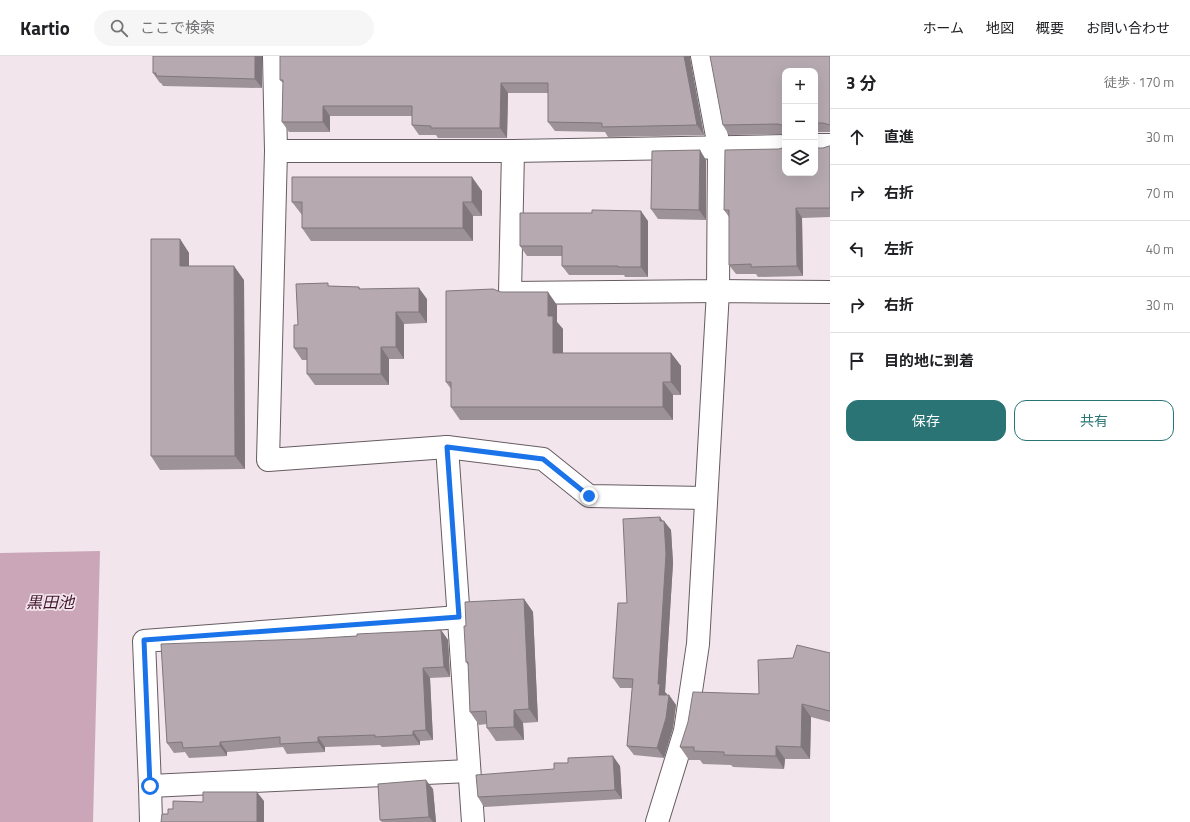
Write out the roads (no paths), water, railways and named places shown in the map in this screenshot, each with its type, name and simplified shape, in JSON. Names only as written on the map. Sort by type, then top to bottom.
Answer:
[{"type":"street","points":[[274,56],[276,151],[268,460],[447,447],[543,459],[589,496],[706,498]]},
{"type":"street","points":[[657,822],[685,731],[698,644],[718,291],[719,147],[702,56]]},
{"type":"street","points":[[818,145],[830,145]]},
{"type":"street","points":[[276,151],[513,151],[782,146]]},
{"type":"street","points":[[513,151],[510,293],[718,291],[830,292]]},
{"type":"street","points":[[447,447],[473,822]]},
{"type":"street","points":[[151,822],[144,640],[459,617]]},
{"type":"street","points":[[150,786],[469,771]]},
{"type":"water","name":"黒田池","points":[[100,551],[93,822],[0,822],[0,553]]}]
